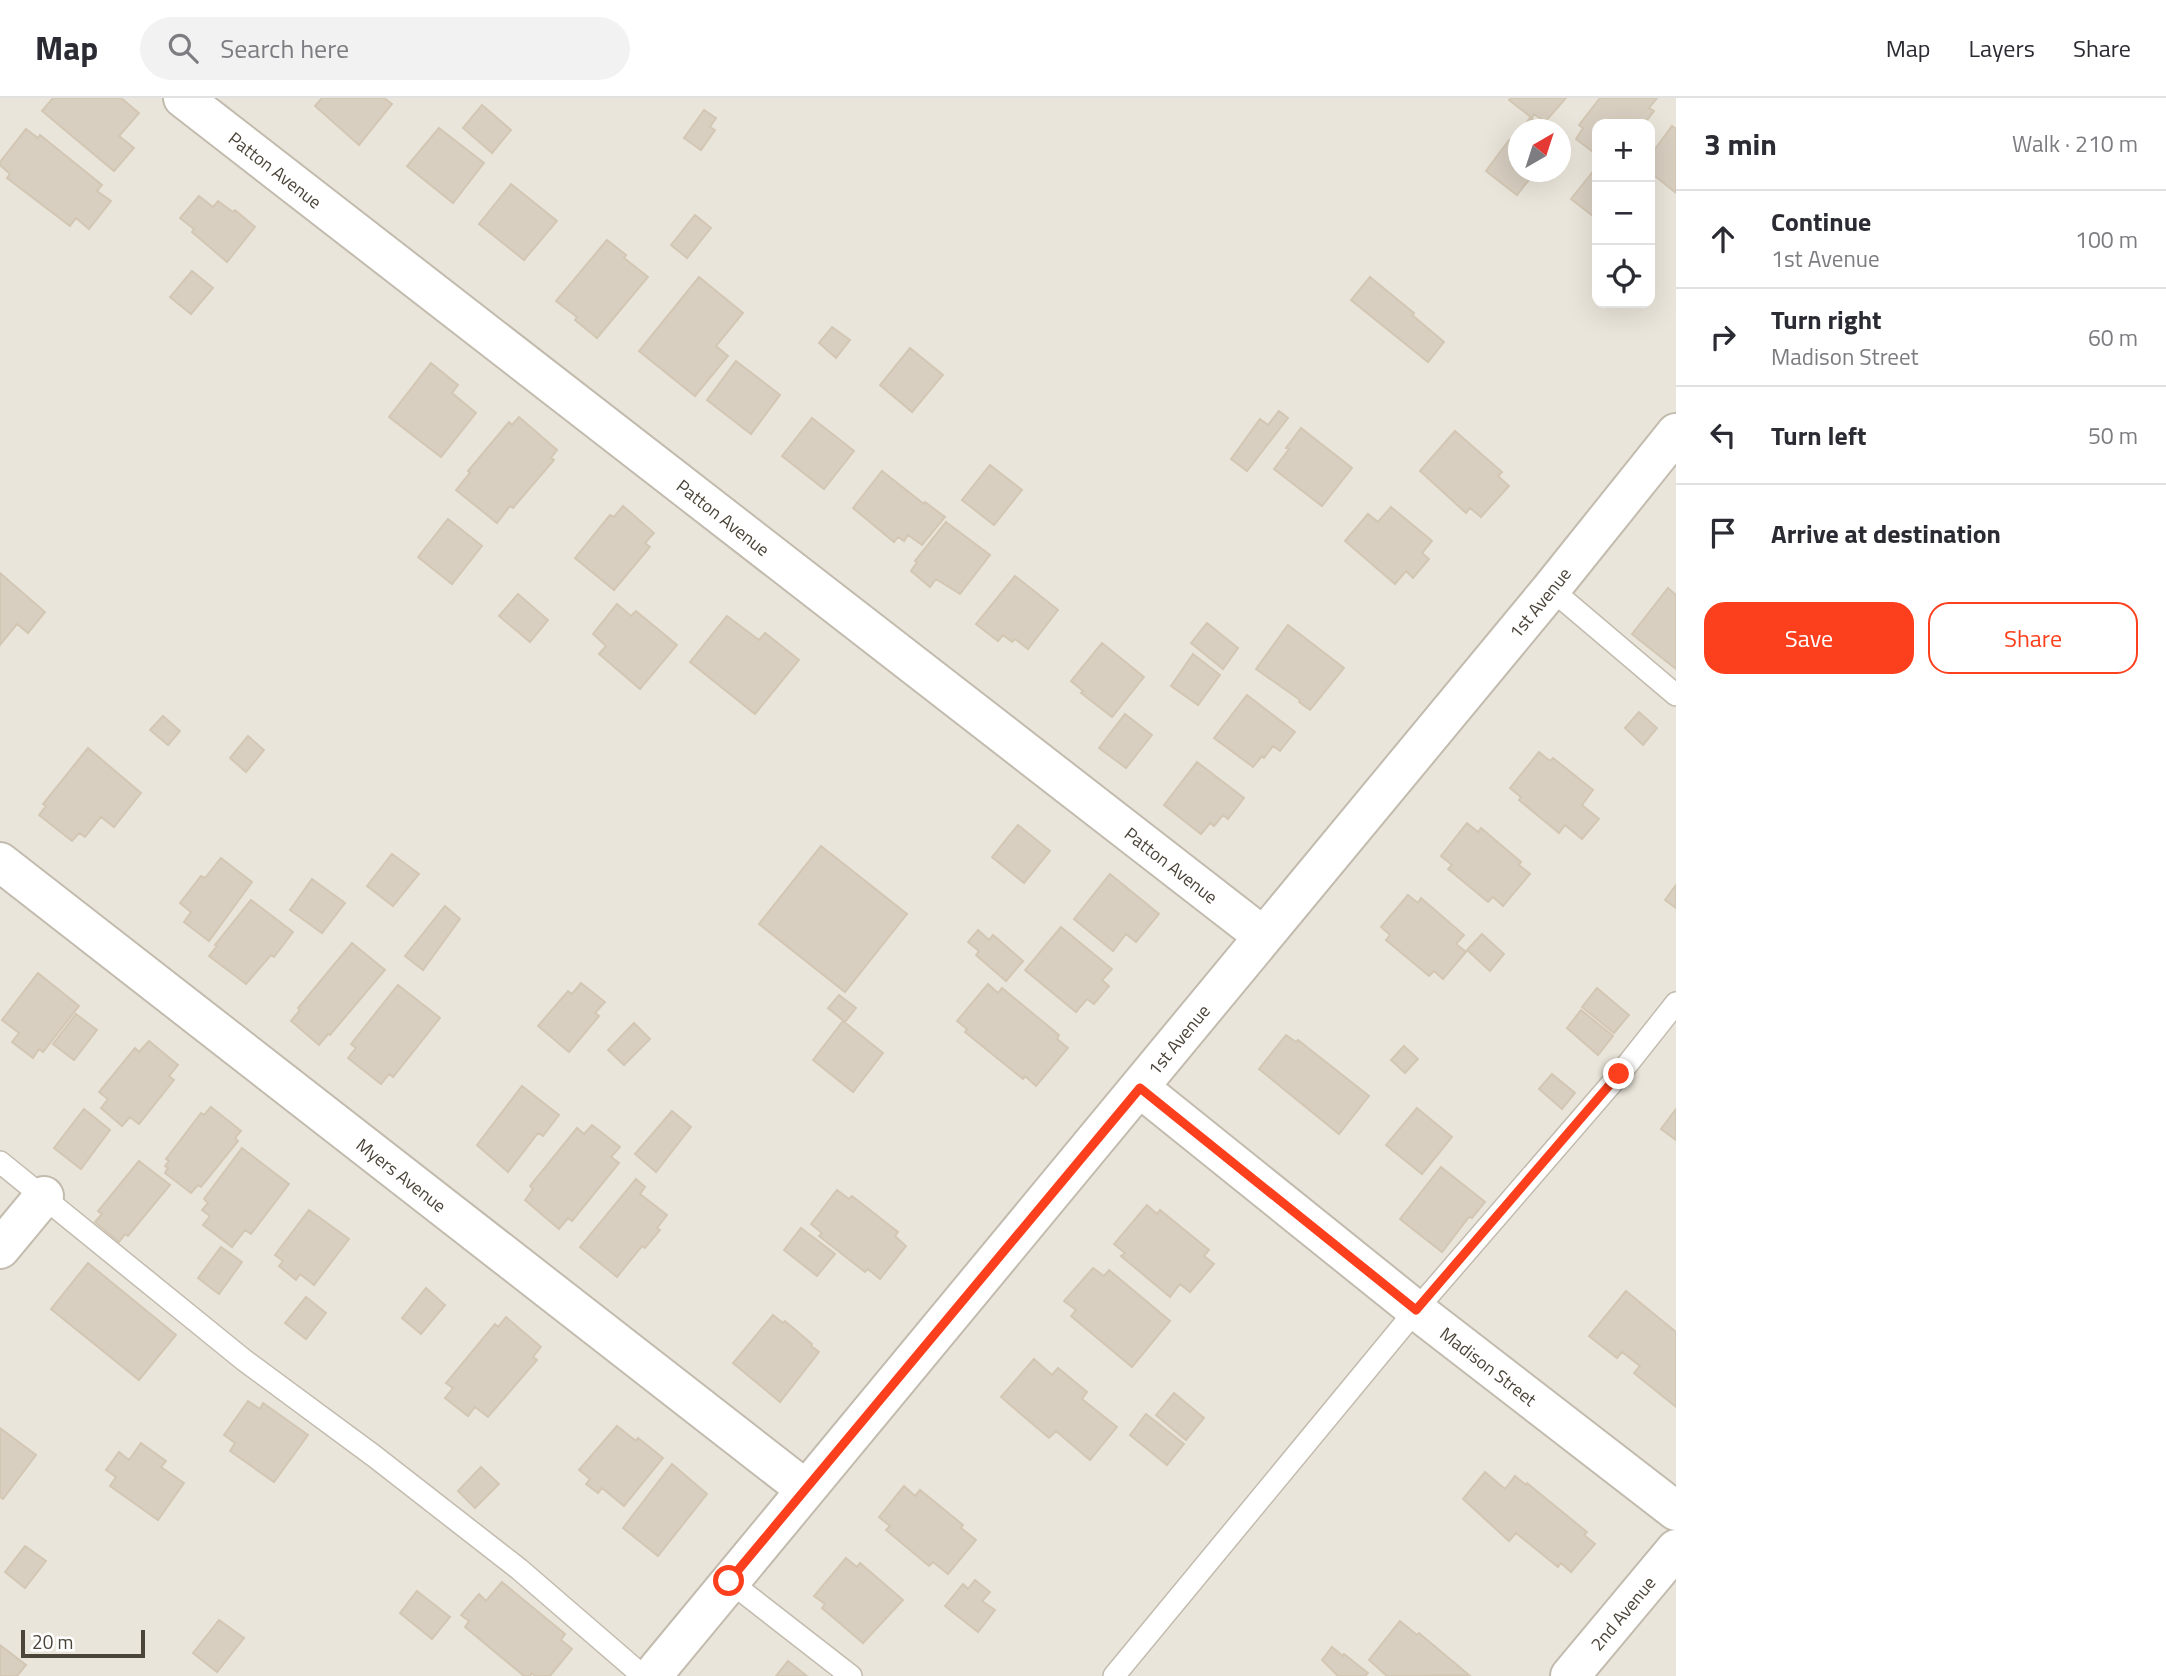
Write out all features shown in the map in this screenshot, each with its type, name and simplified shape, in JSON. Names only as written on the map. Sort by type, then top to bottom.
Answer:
[{"type":"street","name":"Patton Avenue","points":[[183,98],[1263,936]]},
{"type":"street","name":"1st Avenue","points":[[652,1676],[1140,1088],[1676,433]]},
{"type":"street","name":"Myers Avenue","points":[[0,862],[805,1489]]},
{"type":"street","name":"Madison Street","points":[[1140,1088],[1416,1310],[1676,1511]]},
{"type":"street","points":[[0,1249],[44,1196]]},
{"type":"street","name":"2nd Avenue","points":[[1570,1676],[1676,1549]]},
{"type":"lane","points":[[1551,589],[1676,695]]},
{"type":"lane","points":[[1114,1676],[1416,1310],[1619,1074],[1676,1003]]},
{"type":"lane","points":[[0,1162],[244,1360],[374,1456],[519,1569],[643,1676]]},
{"type":"lane","points":[[729,1581],[851,1676]]},
{"type":"shaded area","points":[[0,98],[1676,98],[1676,1676],[0,1676]]},
{"type":"building","points":[[53,98],[121,98],[139,113],[119,136],[134,148],[114,171],[42,111]]},
{"type":"building","points":[[322,98],[384,98],[392,104],[359,145],[315,106]]},
{"type":"building","points":[[1566,98],[1548,119],[1541,119],[1534,114],[1532,118],[1509,100]]},
{"type":"building","points":[[1600,98],[1657,98],[1649,108],[1654,111],[1648,119],[1592,119],[1592,151],[1576,139],[1583,128],[1579,125]]},
{"type":"building","points":[[482,105],[511,130],[492,153],[463,128]]},
{"type":"building","points":[[704,110],[716,118],[710,127],[715,130],[701,150],[684,138]]},
{"type":"building","points":[[1672,126],[1676,129],[1676,193],[1655,176],[1655,149]]},
{"type":"building","points":[[439,128],[484,163],[453,203],[407,166]]},
{"type":"building","points":[[26,129],[38,138],[40,135],[102,185],[97,191],[111,201],[89,229],[76,218],[70,226],[7,178],[10,174],[0,162]]},
{"type":"building","points":[[1508,141],[1508,182],[1527,182],[1517,195],[1486,171]]},
{"type":"building","points":[[1592,173],[1592,215],[1571,199]]},
{"type":"building","points":[[511,184],[557,221],[524,260],[479,224]]},
{"type":"building","points":[[199,196],[213,207],[218,201],[233,212],[235,210],[255,227],[227,262],[180,218]]},
{"type":"building","points":[[695,215],[711,228],[687,258],[671,245]]},
{"type":"building","points":[[607,240],[648,277],[597,338],[575,320],[577,317],[556,301]]},
{"type":"building","points":[[192,271],[213,288],[191,314],[170,297]]},
{"type":"building","points":[[699,277],[743,313],[716,346],[728,356],[695,396],[639,351]]},
{"type":"building","points":[[1370,277],[1444,342],[1428,362],[1351,300]]},
{"type":"building","points":[[832,327],[850,340],[836,358],[819,343]]},
{"type":"building","points":[[910,348],[943,375],[912,412],[880,385]]},
{"type":"building","points":[[736,361],[780,395],[751,434],[707,400]]},
{"type":"building","points":[[431,363],[458,385],[452,393],[476,413],[441,457],[389,417]]},
{"type":"building","points":[[1279,411],[1288,418],[1247,471],[1231,459],[1260,419],[1268,425]]},
{"type":"building","points":[[519,417],[557,450],[551,458],[554,460],[497,523],[456,490],[470,473],[468,471],[509,422],[512,425]]},
{"type":"building","points":[[812,418],[854,451],[824,489],[782,456]]},
{"type":"building","points":[[1301,428],[1352,468],[1322,506],[1274,469]]},
{"type":"building","points":[[1455,431],[1502,472],[1498,476],[1509,486],[1481,517],[1470,508],[1466,513],[1420,471]]},
{"type":"building","points":[[990,465],[1022,490],[994,525],[962,500]]},
{"type":"building","points":[[882,471],[945,517],[922,545],[908,535],[904,541],[898,537],[894,542],[853,508]]},
{"type":"building","points":[[623,506],[654,533],[645,543],[650,547],[614,590],[575,558],[610,515],[614,517]]},
{"type":"building","points":[[1391,507],[1432,541],[1422,553],[1429,559],[1413,578],[1406,571],[1395,584],[1345,541],[1368,514],[1378,522]]},
{"type":"building","points":[[448,519],[482,546],[452,584],[418,557]]},
{"type":"building","points":[[946,522],[990,555],[960,594],[936,579],[930,587],[911,571],[917,562],[915,561]]},
{"type":"building","points":[[0,573],[45,612],[28,633],[17,624],[0,645]]},
{"type":"building","points":[[1015,576],[1058,610],[1028,649],[1015,639],[1012,642],[1003,635],[998,641],[976,624]]},
{"type":"building","points":[[1668,588],[1676,595],[1676,669],[1632,634]]},
{"type":"building","points":[[518,594],[548,620],[530,642],[499,616]]},
{"type":"building","points":[[617,604],[631,616],[636,611],[677,645],[640,689],[599,654],[606,646],[593,634]]},
{"type":"building","points":[[727,616],[759,640],[765,633],[799,660],[755,714],[690,662]]},
{"type":"building","points":[[1207,623],[1238,648],[1223,669],[1191,643]]},
{"type":"building","points":[[1288,625],[1344,668],[1310,710],[1256,669]]},
{"type":"building","points":[[1102,643],[1144,677],[1112,717],[1081,693],[1083,691],[1071,681]]},
{"type":"building","points":[[1193,654],[1220,675],[1198,705],[1171,686]]},
{"type":"building","points":[[1247,695],[1295,732],[1280,751],[1273,746],[1253,767],[1214,738]]},
{"type":"building","points":[[1639,712],[1657,728],[1643,745],[1625,728]]},
{"type":"building","points":[[1125,714],[1152,735],[1126,768],[1099,748]]},
{"type":"building","points":[[163,716],[180,731],[168,745],[150,730]]},
{"type":"building","points":[[248,736],[264,750],[246,772],[230,758]]},
{"type":"building","points":[[88,748],[141,793],[114,827],[101,817],[85,837],[79,833],[72,841],[39,815],[46,806],[43,804]]},
{"type":"building","points":[[1539,752],[1550,761],[1553,758],[1593,790],[1582,805],[1599,819],[1582,839],[1565,825],[1559,833],[1519,800],[1521,797],[1510,788]]},
{"type":"building","points":[[1197,762],[1244,798],[1228,819],[1223,815],[1214,826],[1210,823],[1201,834],[1164,805]]},
{"type":"building","points":[[1467,823],[1478,832],[1481,828],[1521,862],[1519,865],[1530,874],[1503,906],[1493,897],[1488,902],[1448,869],[1452,865],[1441,856]]},
{"type":"building","points":[[1018,825],[1050,851],[1024,883],[992,857]]},
{"type":"building","points":[[821,846],[907,914],[845,992],[759,924]]},
{"type":"building","points":[[392,854],[419,874],[393,906],[367,886]]},
{"type":"building","points":[[221,858],[252,882],[209,941],[184,922],[191,912],[180,903],[201,876],[205,878]]},
{"type":"building","points":[[1110,874],[1159,914],[1136,942],[1126,934],[1113,951],[1074,919]]},
{"type":"building","points":[[312,879],[345,903],[322,933],[290,910]]},
{"type":"building","points":[[1676,885],[1676,908],[1665,900]]},
{"type":"building","points":[[1408,895],[1418,903],[1421,898],[1464,935],[1456,944],[1466,952],[1443,979],[1434,971],[1429,976],[1386,940],[1390,935],[1381,927]]},
{"type":"building","points":[[251,900],[293,932],[274,957],[271,955],[246,984],[209,956]]},
{"type":"building","points":[[445,906],[460,919],[423,970],[405,956]]},
{"type":"building","points":[[1061,927],[1112,969],[1102,980],[1109,986],[1094,1004],[1087,999],[1076,1012],[1025,970]]},
{"type":"building","points":[[978,930],[989,940],[993,935],[1023,961],[1006,981],[976,955],[979,951],[968,942]]},
{"type":"building","points":[[1482,934],[1504,954],[1490,971],[1467,950]]},
{"type":"building","points":[[352,943],[385,970],[319,1045],[291,1021],[300,1010],[298,1008]]},
{"type":"building","points":[[38,973],[79,1006],[43,1052],[39,1049],[33,1058],[12,1042],[19,1033],[2,1020]]},
{"type":"building","points":[[581,983],[605,1002],[595,1013],[599,1016],[569,1052],[538,1026],[568,991],[572,994]]},
{"type":"building","points":[[988,984],[998,993],[1002,988],[1059,1035],[1057,1039],[1068,1048],[1036,1086],[1025,1076],[1023,1079],[965,1032],[967,1029],[957,1021]]},
{"type":"building","points":[[398,985],[440,1018],[393,1077],[389,1074],[381,1084],[348,1058],[356,1048],[351,1044]]},
{"type":"building","points":[[1597,988],[1629,1015],[1614,1033],[1582,1007]]},
{"type":"building","points":[[839,995],[856,1008],[845,1022],[828,1008]]},
{"type":"building","points":[[1581,1010],[1613,1036],[1598,1055],[1567,1028]]},
{"type":"building","points":[[76,1014],[97,1030],[74,1060],[53,1044]]},
{"type":"building","points":[[843,1021],[883,1053],[853,1092],[813,1060]]},
{"type":"building","points":[[634,1023],[650,1039],[624,1065],[608,1050]]},
{"type":"building","points":[[1286,1035],[1296,1042],[1298,1040],[1369,1096],[1339,1134],[1259,1069]]},
{"type":"building","points":[[149,1041],[178,1065],[169,1076],[174,1080],[139,1124],[130,1117],[122,1126],[101,1108],[108,1099],[99,1092],[135,1048],[139,1052]]},
{"type":"building","points":[[1404,1046],[1418,1059],[1405,1073],[1391,1060]]},
{"type":"building","points":[[1552,1074],[1575,1093],[1562,1109],[1539,1089]]},
{"type":"building","points":[[522,1086],[559,1115],[543,1136],[538,1133],[508,1172],[477,1145]]},
{"type":"building","points":[[211,1107],[241,1131],[235,1138],[238,1141],[201,1187],[198,1185],[191,1193],[165,1173],[168,1168],[165,1166],[169,1161],[166,1159],[201,1113],[204,1115]]},
{"type":"building","points":[[1417,1108],[1452,1137],[1422,1174],[1386,1145]]},
{"type":"building","points":[[84,1109],[110,1130],[81,1169],[54,1148]]},
{"type":"building","points":[[1676,1109],[1676,1140],[1661,1129]]},
{"type":"building","points":[[672,1111],[691,1127],[656,1172],[635,1154]]},
{"type":"building","points":[[592,1125],[620,1147],[611,1157],[619,1163],[572,1221],[568,1218],[559,1229],[525,1200],[533,1189],[530,1186],[577,1128],[584,1134]]},
{"type":"building","points":[[242,1148],[289,1184],[251,1234],[245,1230],[232,1247],[203,1225],[210,1216],[202,1210],[208,1203],[204,1199]]},
{"type":"building","points":[[139,1161],[170,1185],[128,1236],[125,1234],[119,1242],[95,1222],[102,1214],[98,1211]]},
{"type":"building","points":[[1441,1167],[1485,1202],[1472,1218],[1469,1217],[1442,1252],[1400,1219]]},
{"type":"building","points":[[636,1179],[645,1187],[640,1194],[667,1215],[657,1228],[660,1230],[645,1248],[642,1246],[617,1277],[580,1247]]},
{"type":"building","points":[[837,1190],[849,1199],[852,1196],[898,1232],[895,1236],[906,1246],[880,1279],[868,1269],[865,1272],[819,1236],[822,1233],[811,1224]]},
{"type":"building","points":[[1147,1205],[1157,1214],[1160,1210],[1209,1250],[1204,1256],[1214,1264],[1190,1292],[1180,1284],[1170,1297],[1121,1256],[1125,1253],[1114,1244]]},
{"type":"building","points":[[309,1210],[349,1239],[314,1285],[300,1274],[296,1280],[279,1266],[283,1261],[275,1255]]},
{"type":"building","points":[[801,1228],[835,1254],[817,1276],[784,1250]]},
{"type":"building","points":[[221,1247],[242,1262],[219,1294],[198,1278]]},
{"type":"building","points":[[88,1263],[176,1335],[139,1380],[51,1309]]},
{"type":"building","points":[[1093,1268],[1104,1276],[1109,1270],[1170,1321],[1132,1367],[1071,1316],[1076,1310],[1064,1301]]},
{"type":"building","points":[[426,1288],[445,1305],[421,1334],[402,1318]]},
{"type":"building","points":[[1626,1291],[1676,1332],[1676,1407],[1634,1373],[1640,1366],[1622,1352],[1617,1358],[1589,1336]]},
{"type":"building","points":[[306,1297],[326,1313],[306,1339],[285,1323]]},
{"type":"building","points":[[773,1315],[783,1323],[785,1321],[819,1352],[780,1402],[733,1363]]},
{"type":"building","points":[[506,1317],[541,1347],[533,1357],[537,1360],[488,1417],[475,1407],[468,1416],[445,1398],[453,1388],[446,1383],[495,1324],[498,1327]]},
{"type":"building","points":[[1034,1359],[1052,1375],[1058,1368],[1087,1392],[1082,1399],[1117,1427],[1090,1460],[1056,1431],[1049,1438],[1001,1397]]},
{"type":"building","points":[[1174,1393],[1204,1418],[1186,1440],[1156,1415]]},
{"type":"building","points":[[248,1401],[260,1409],[263,1403],[308,1435],[274,1482],[230,1451],[235,1443],[224,1435]]},
{"type":"building","points":[[1146,1414],[1184,1444],[1167,1465],[1130,1435]]},
{"type":"building","points":[[617,1426],[636,1441],[638,1438],[663,1458],[624,1506],[602,1488],[598,1493],[586,1484],[590,1479],[579,1470]]},
{"type":"building","points":[[0,1428],[36,1455],[3,1499],[0,1497]]},
{"type":"building","points":[[141,1443],[166,1461],[161,1467],[184,1483],[158,1520],[110,1486],[116,1477],[106,1470],[119,1452],[129,1460]]},
{"type":"building","points":[[672,1464],[707,1494],[658,1556],[623,1528]]},
{"type":"building","points":[[481,1467],[499,1484],[475,1508],[458,1491]]},
{"type":"building","points":[[1485,1472],[1505,1489],[1515,1476],[1526,1485],[1527,1483],[1587,1532],[1584,1535],[1595,1544],[1571,1572],[1561,1563],[1558,1567],[1516,1533],[1509,1541],[1463,1499]]},
{"type":"building","points":[[904,1486],[915,1496],[920,1490],[963,1525],[961,1528],[976,1540],[948,1574],[933,1562],[929,1566],[886,1530],[890,1526],[879,1517]]},
{"type":"building","points":[[25,1546],[46,1561],[25,1588],[5,1572]]},
{"type":"building","points":[[846,1558],[857,1567],[860,1563],[903,1600],[863,1643],[822,1608],[825,1604],[814,1596]]},
{"type":"building","points":[[975,1580],[990,1592],[982,1601],[995,1610],[978,1632],[945,1606],[963,1584],[968,1589]]},
{"type":"building","points":[[502,1582],[565,1634],[561,1640],[572,1649],[550,1676],[535,1676],[532,1673],[530,1676],[524,1676],[465,1627],[469,1621],[461,1615],[479,1594],[486,1601]]},
{"type":"building","points":[[417,1591],[450,1617],[432,1639],[400,1613]]},
{"type":"building","points":[[219,1620],[244,1638],[217,1672],[193,1653]]},
{"type":"building","points":[[1400,1621],[1417,1635],[1419,1633],[1469,1675],[1387,1676],[1369,1660]]},
{"type":"building","points":[[0,1645],[26,1665],[17,1676],[0,1676]]},
{"type":"building","points":[[1332,1647],[1368,1673],[1365,1676],[1338,1676],[1322,1660]]},
{"type":"building","points":[[788,1661],[807,1676],[776,1676]]},
{"type":"route","points":[[729,1581],[1140,1088],[1416,1310],[1619,1074]]}]
